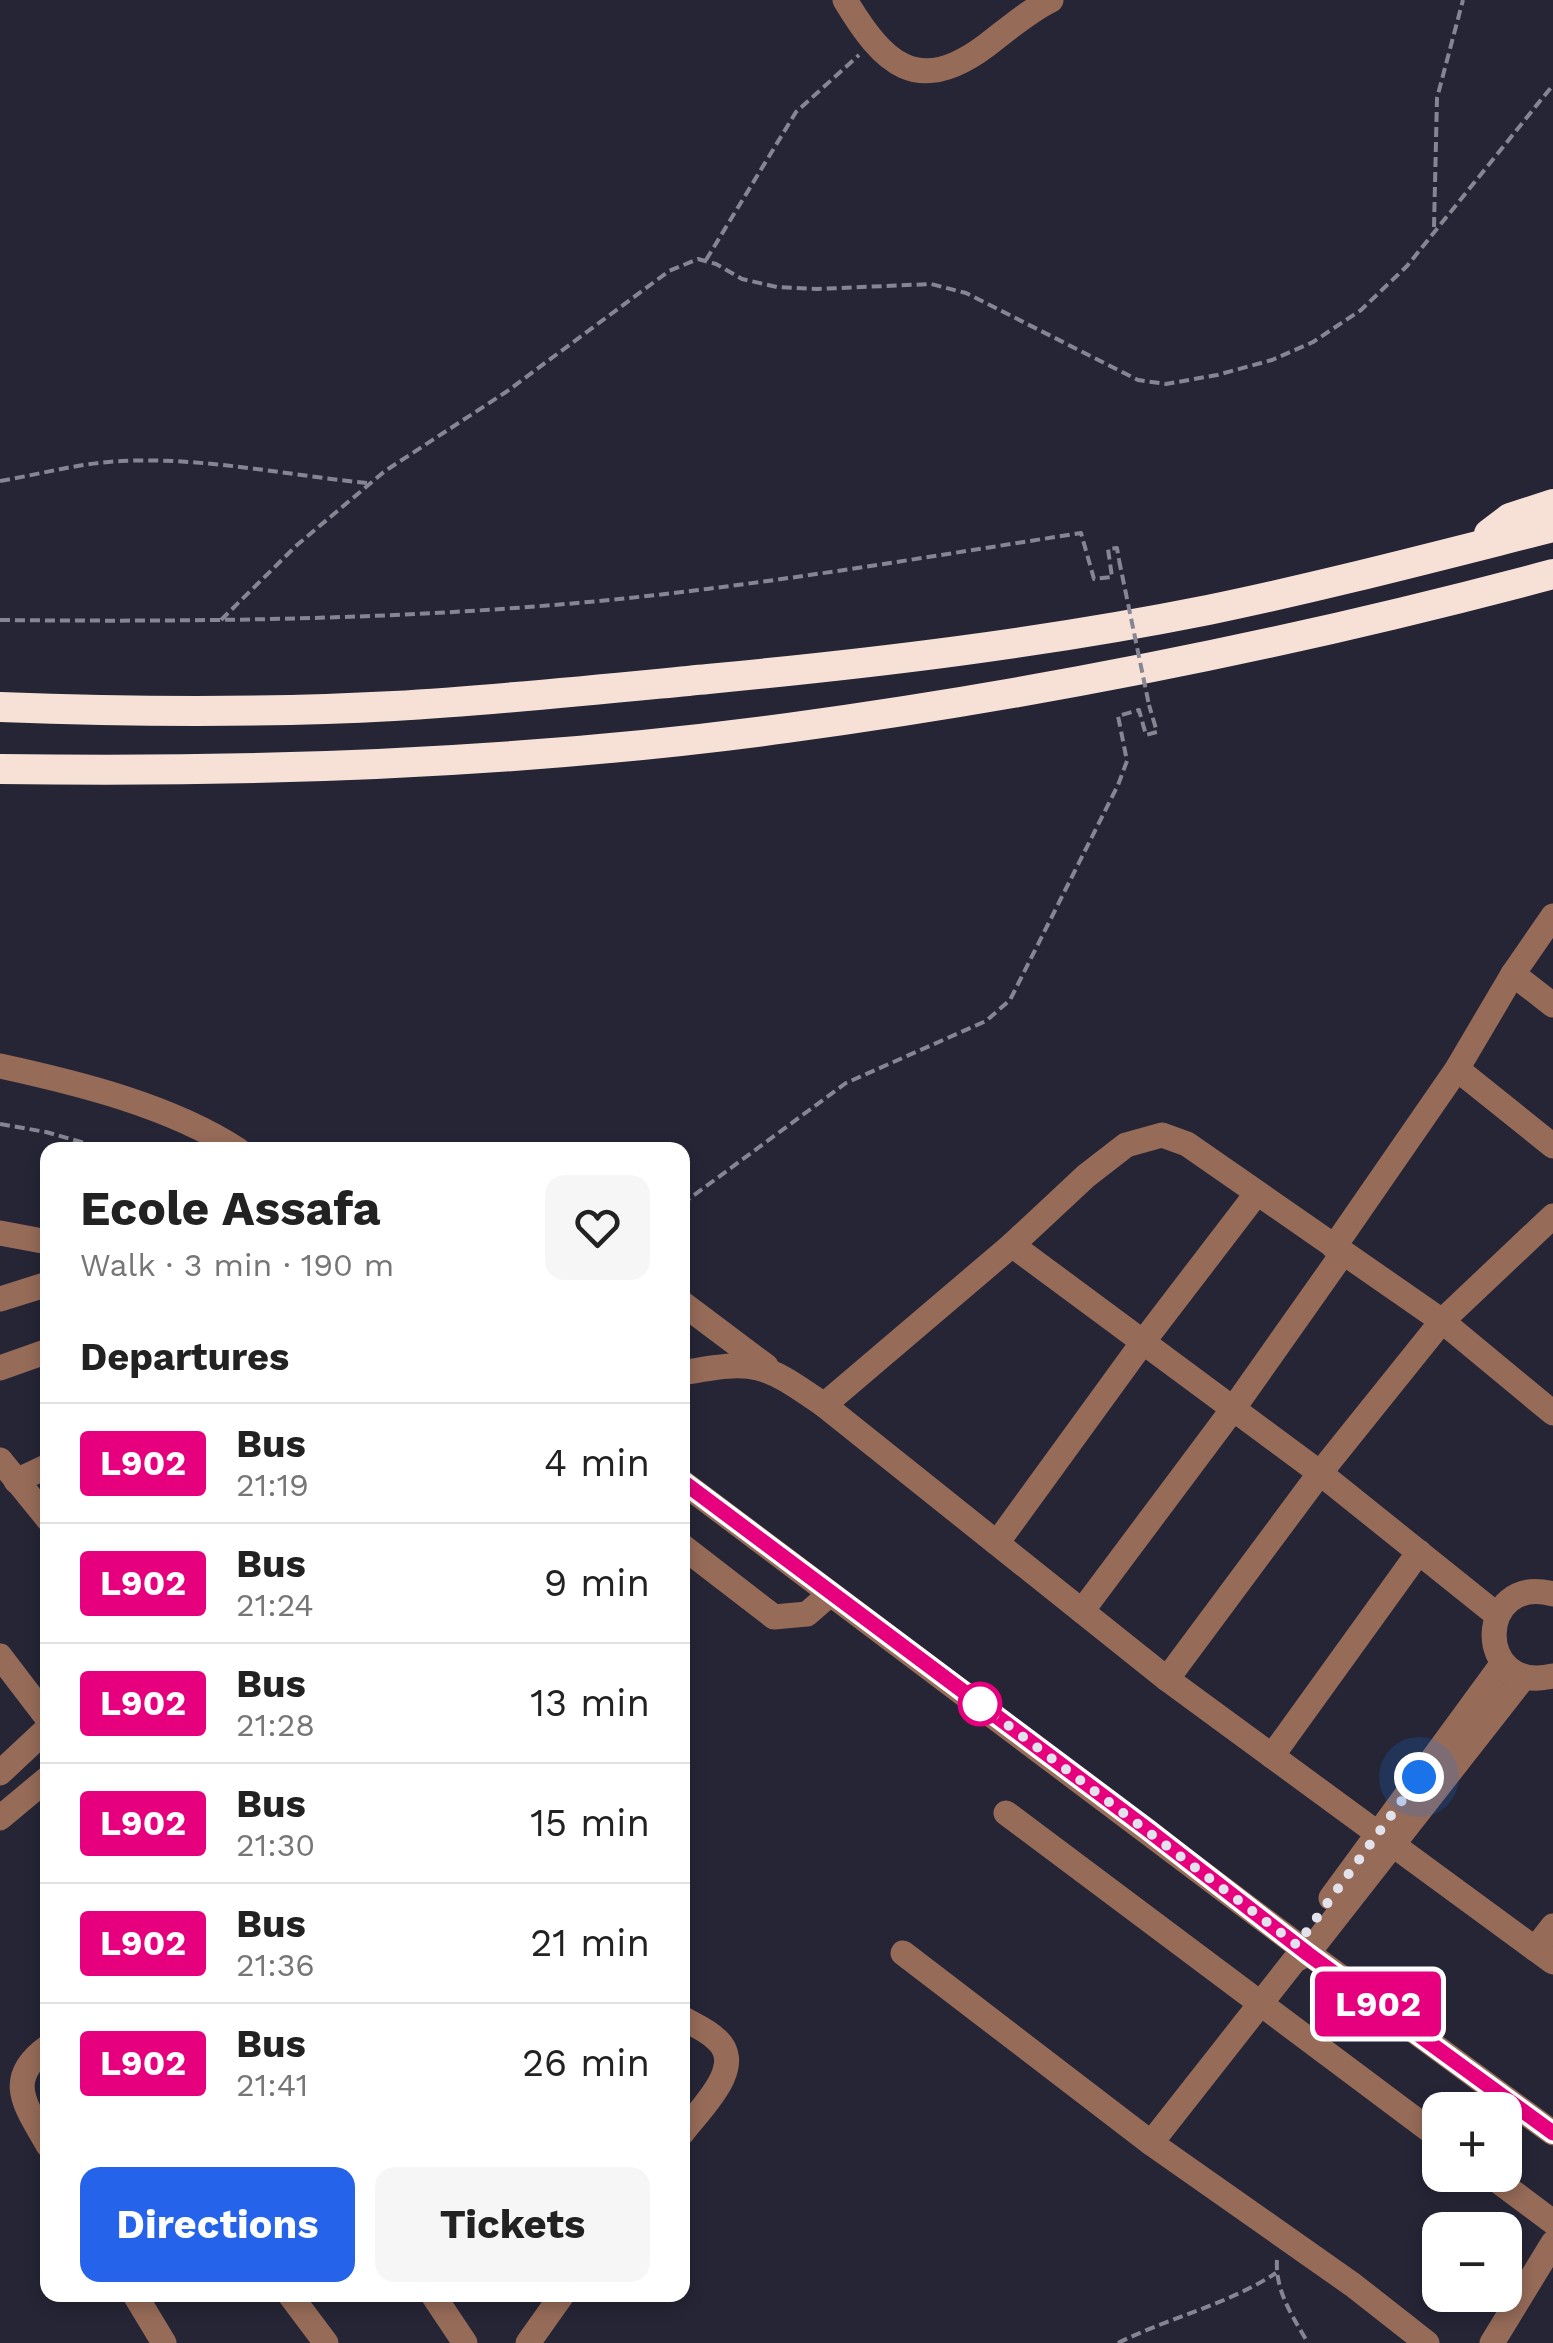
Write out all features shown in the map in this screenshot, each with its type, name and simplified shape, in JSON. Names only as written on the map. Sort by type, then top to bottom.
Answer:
[{"type":"highway","points":[[1480,546],[1510,518],[1553,504]]},
{"type":"highway","points":[[0,707],[124,711],[390,706],[870,663],[1206,610],[1353,579],[1553,527]]},
{"type":"highway","points":[[0,769],[353,764],[557,751],[785,728],[978,699],[1233,651],[1553,574]]},
{"type":"street","points":[[845,0],[886,56],[904,68],[929,71],[984,48],[1029,11],[1051,0]]},
{"type":"street","points":[[1082,1611],[1234,1409],[1553,916]]},
{"type":"street","points":[[1513,974],[1553,1005]]},
{"type":"street","points":[[0,1066],[96,1090],[160,1112],[222,1142]]},
{"type":"street","points":[[1457,1069],[1553,1146]]},
{"type":"street","points":[[824,1405],[1012,1245],[1086,1176],[1126,1146],[1162,1135],[1187,1144],[1442,1321],[1553,1413]]},
{"type":"street","points":[[996,1543],[1257,1193]]},
{"type":"street","points":[[1167,1678],[1320,1473],[1442,1321],[1553,1216]]},
{"type":"street","points":[[0,1233],[40,1240]]},
{"type":"street","points":[[1012,1245],[1320,1473],[1498,1615]]},
{"type":"street","points":[[0,1299],[40,1286]]},
{"type":"street","points":[[690,1309],[824,1405],[1167,1678],[1544,1956],[1553,1926]]},
{"type":"street","points":[[0,1368],[40,1354]]},
{"type":"street","points":[[690,1372],[728,1365],[772,1370]]},
{"type":"street","points":[[5,1468],[40,1466]]},
{"type":"street","points":[[5,1468],[40,1510]]},
{"type":"street","points":[[690,1488],[1147,1829],[1300,1953],[1553,2133]]},
{"type":"street","points":[[690,1552],[774,1617],[807,1614],[830,1594]]},
{"type":"street","points":[[1272,1756],[1419,1552]]},
{"type":"street","points":[[1553,1594],[1520,1594],[1498,1615],[1493,1635],[1514,1670],[1538,1679],[1553,1676]]},
{"type":"street","points":[[0,1656],[40,1708]]},
{"type":"street","points":[[1151,2144],[1514,1670]]},
{"type":"street","points":[[0,1773],[40,1736]]},
{"type":"street","points":[[0,1818],[40,1785]]},
{"type":"street","points":[[1006,1813],[1422,2125]]},
{"type":"street","points":[[903,1953],[1151,2144],[1427,2343]]},
{"type":"street","points":[[690,2023],[721,2042],[728,2063],[724,2077],[690,2122]]},
{"type":"street","points":[[40,2054],[22,2075],[20,2091],[40,2130]]},
{"type":"street","points":[[1513,2192],[1553,2222]]},
{"type":"street","points":[[1492,2343],[1553,2243]]},
{"type":"street","points":[[149,2302],[164,2343]]},
{"type":"street","points":[[295,2302],[326,2343]]},
{"type":"street","points":[[438,2302],[465,2343]]},
{"type":"street","points":[[528,2343],[557,2302]]},
{"type":"path","points":[[1434,230],[1437,98],[1463,0]]},
{"type":"path","points":[[706,260],[796,112],[874,42]]},
{"type":"path","points":[[221,620],[297,544],[369,483],[506,392],[684,262],[706,260],[742,279],[777,287],[931,284],[966,293],[1138,380],[1166,384],[1217,375],[1272,360],[1314,342],[1361,310],[1407,266],[1553,85]]},
{"type":"path","points":[[0,482],[69,466],[122,461],[176,462],[369,483]]},
{"type":"path","points":[[0,620],[391,615],[576,603],[773,581],[1081,533],[1094,580],[1112,577],[1108,549],[1117,548],[1157,732],[1146,736],[1139,710],[1118,716],[1128,761],[1010,1000],[986,1021],[846,1083],[690,1198]]},
{"type":"path","points":[[0,1124],[81,1142]]},
{"type":"path","points":[[1282,2236],[1276,2273],[1284,2301],[1308,2343]]},
{"type":"path","points":[[1118,2343],[1187,2312],[1238,2296],[1276,2273]]},
{"type":"bus line","name":"L902","points":[[690,1487],[1308,1954],[1553,2133]]},
{"type":"route","points":[[980,1704],[1297,1945],[1419,1777]]}]
